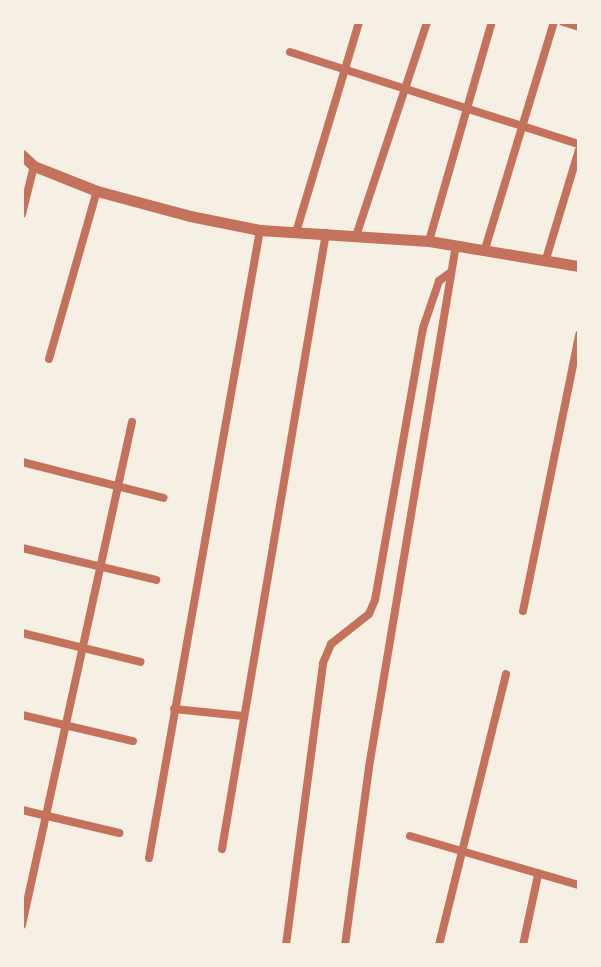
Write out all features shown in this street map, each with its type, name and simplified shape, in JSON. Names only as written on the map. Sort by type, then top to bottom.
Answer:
[{"type":"street","points":[[297,229],[359,22]]},
{"type":"street","points":[[357,233],[427,22]]},
{"type":"street","points":[[429,241],[492,22]]},
{"type":"street","points":[[485,249],[554,22]]},
{"type":"street","points":[[563,22],[579,27]]},
{"type":"street","points":[[290,52],[579,144]]},
{"type":"street","points":[[546,259],[579,150]]},
{"type":"street","points":[[22,155],[34,166],[97,191],[260,230],[297,229],[429,241],[579,266]]},
{"type":"street","points":[[22,214],[34,166]]},
{"type":"street","points":[[49,359],[97,191]]},
{"type":"street","points":[[149,858],[260,230]]},
{"type":"street","points":[[222,849],[326,233]]},
{"type":"street","points":[[345,945],[411,502],[456,245]]},
{"type":"street","points":[[286,945],[323,663],[331,644],[369,614],[395,499],[423,328],[439,281],[451,272]]},
{"type":"street","points":[[523,611],[579,335]]},
{"type":"street","points":[[22,925],[132,422]]},
{"type":"street","points":[[22,462],[164,498]]},
{"type":"street","points":[[395,499],[411,502]]},
{"type":"street","points":[[22,548],[156,580]]},
{"type":"street","points":[[22,633],[141,662]]},
{"type":"street","points":[[439,945],[506,674]]},
{"type":"street","points":[[174,709],[243,716]]},
{"type":"street","points":[[22,715],[133,741]]},
{"type":"street","points":[[22,810],[119,833]]},
{"type":"street","points":[[410,836],[464,849],[538,875],[579,885]]},
{"type":"street","points":[[523,945],[538,875]]}]
